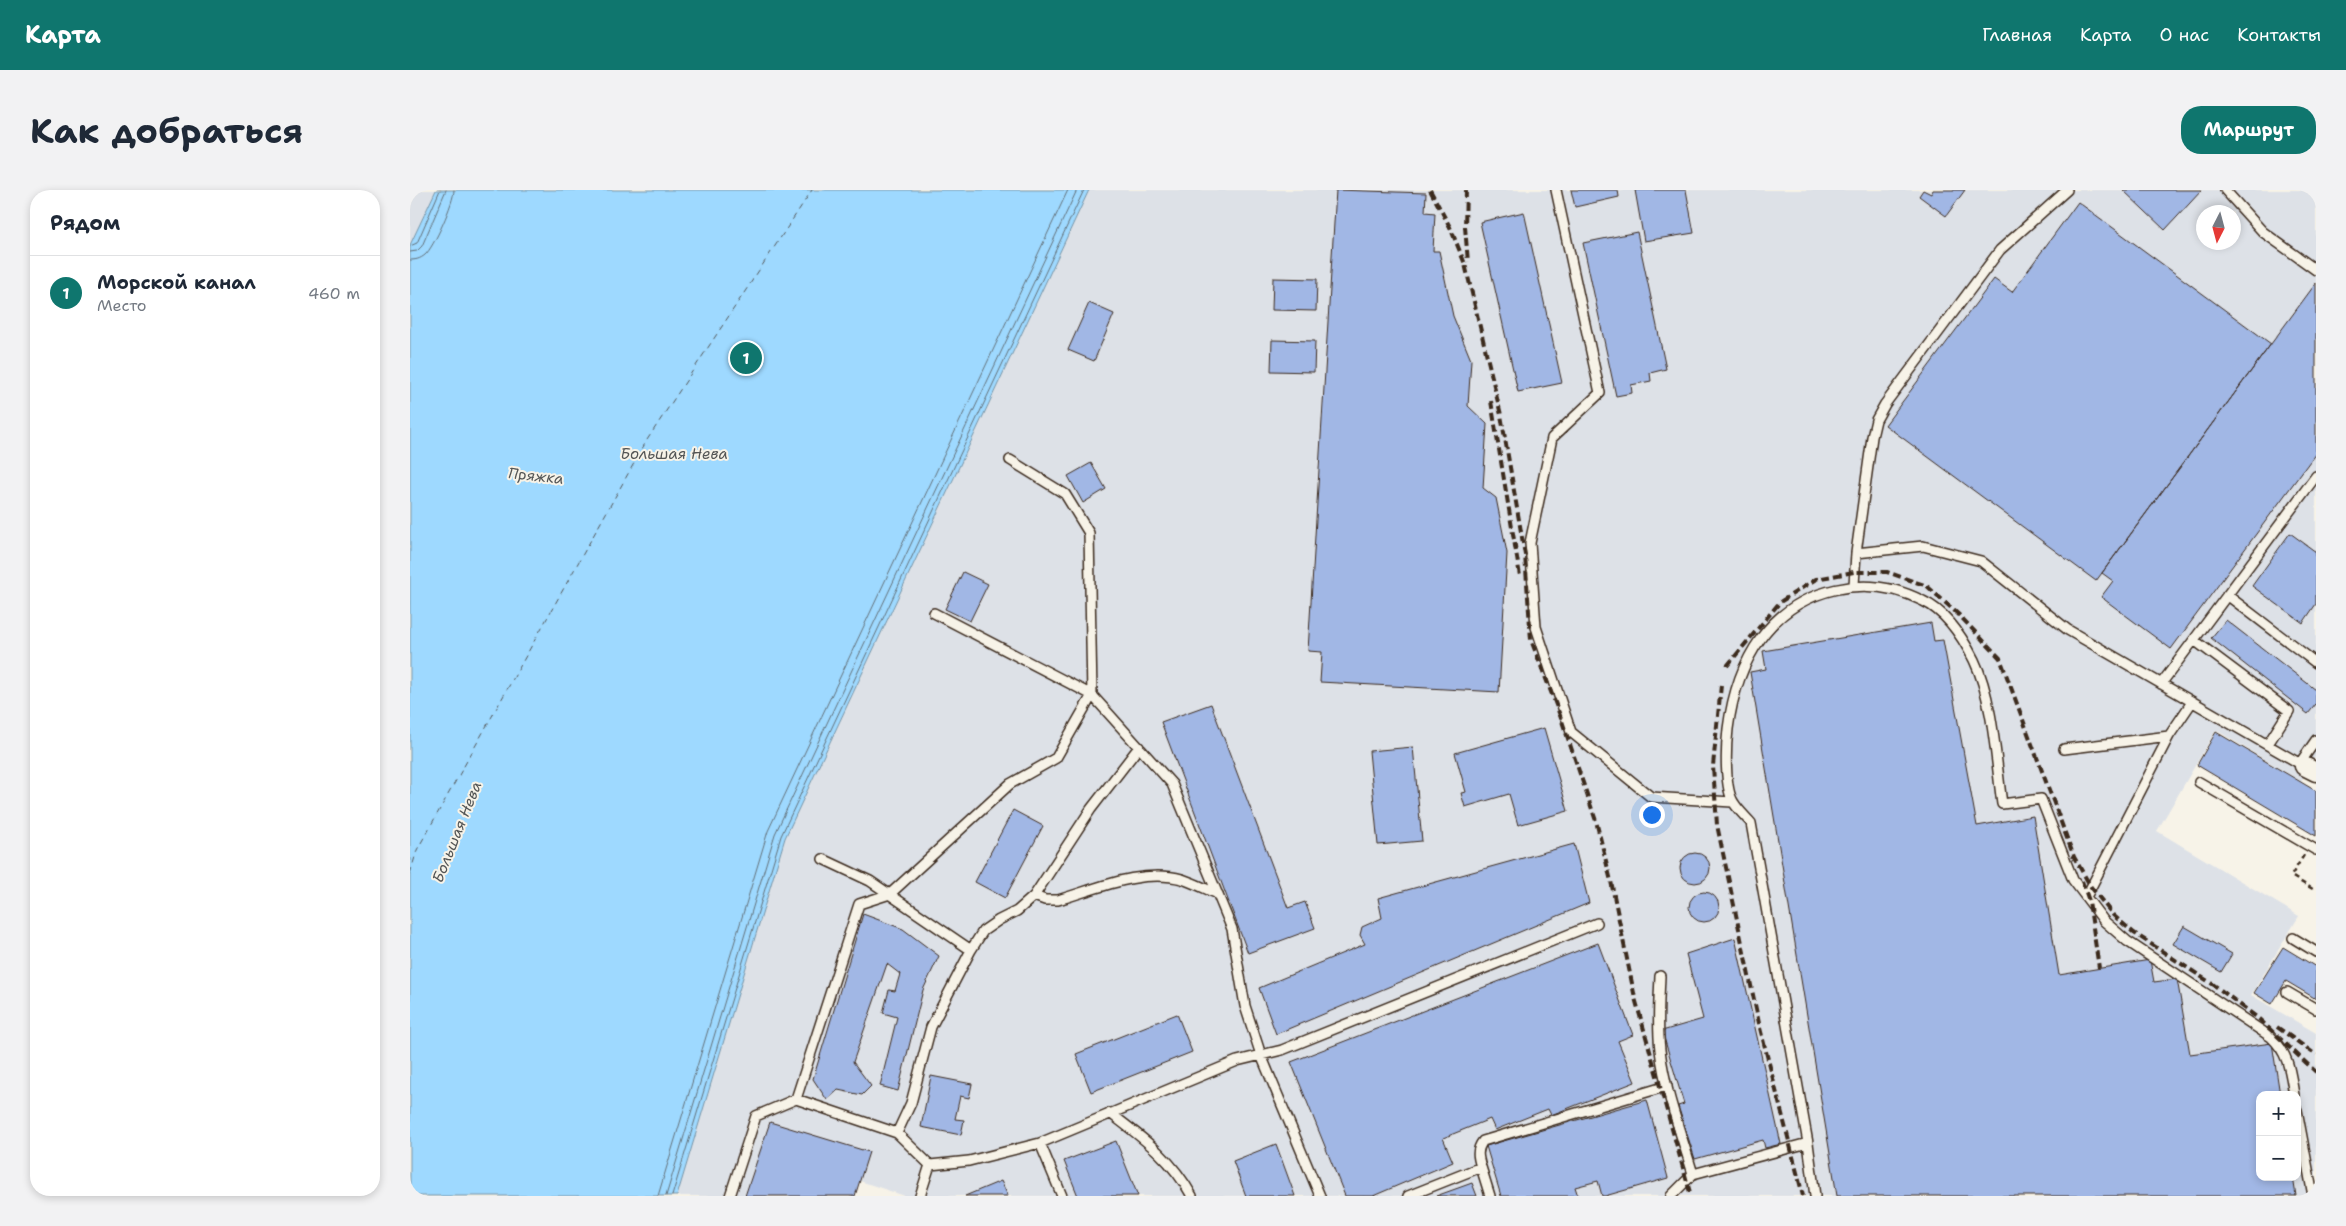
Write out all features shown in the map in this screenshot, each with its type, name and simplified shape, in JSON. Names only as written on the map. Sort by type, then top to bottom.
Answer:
[{"type":"lane","points":[[1556,190],[1600,394],[1552,438],[1530,543],[1536,627],[1571,732],[1651,797],[1732,802]]},
{"type":"lane","points":[[1854,585],[1856,553],[1876,420],[1885,404],[2000,250],[2067,190]]},
{"type":"lane","points":[[2225,190],[2263,232],[2316,270]]},
{"type":"lane","points":[[796,1099],[859,904],[890,894],[1010,784],[1056,758],[1092,695],[1089,533],[1065,494],[1010,460]]},
{"type":"lane","points":[[2161,684],[2316,476]]},
{"type":"lane","points":[[1856,553],[1923,546],[1981,561],[2068,630],[2307,767],[2316,740]]},
{"type":"lane","points":[[1815,1196],[1808,1143],[1751,823],[1732,802],[1724,757],[1741,673],[1762,637],[1794,606],[1822,592],[1854,585],[1889,588],[1924,601],[1954,626],[1974,661],[1985,689],[2002,804],[2040,799],[2073,880],[2104,921],[2127,941],[2277,1042],[2282,1048],[2290,1067],[2293,1091]]},
{"type":"lane","points":[[2227,595],[2316,663]]},
{"type":"lane","points":[[934,613],[1092,695],[1172,784],[1232,929],[1245,1006],[1261,1055],[1320,1196]]},
{"type":"lane","points":[[2194,640],[2289,711],[2268,744]]},
{"type":"lane","points":[[2086,897],[2169,736],[2192,702]]},
{"type":"lane","points":[[2064,749],[2169,736]]},
{"type":"lane","points":[[897,1133],[911,1103],[931,1027],[971,950],[983,931],[1017,911],[1034,896],[1091,809],[1139,747]]},
{"type":"lane","points":[[2200,782],[2313,848]]},
{"type":"lane","points":[[823,859],[870,881],[971,950]]},
{"type":"lane","points":[[1034,896],[1045,900],[1058,900],[1140,877],[1164,876],[1182,879],[1218,894]]},
{"type":"lane","points":[[730,1196],[756,1116],[796,1099],[897,1133],[930,1165],[969,1161],[1040,1143],[1237,1061],[1282,1050],[1597,923]]},
{"type":"lane","points":[[2293,938],[2316,952]]},
{"type":"lane","points":[[1660,976],[1658,1020],[1660,1051],[1667,1086],[1693,1174]]},
{"type":"lane","points":[[2287,992],[2316,1009]]},
{"type":"lane","points":[[1490,1196],[1477,1155],[1478,1147],[1483,1141],[1667,1086]]},
{"type":"lane","points":[[1110,1113],[1158,1149],[1173,1166],[1192,1196]]},
{"type":"lane","points":[[2301,1133],[2312,1196]]},
{"type":"lane","points":[[1040,1143],[1062,1196]]},
{"type":"lane","points":[[1671,1196],[1693,1174],[1808,1143]]},
{"type":"lane","points":[[920,1196],[930,1165]]},
{"type":"lane","points":[[1408,1196],[1481,1167]]},
{"type":"path","points":[[2313,848],[2291,876],[2316,891]]},
{"type":"shaded area","points":[[410,190],[436,190],[410,245]]},
{"type":"shaded area","points":[[1089,190],[2316,190],[2316,755],[2301,782],[2216,730],[2157,831],[2299,916],[2251,995],[2316,1033],[2316,1196],[905,1196],[860,1181],[855,1196],[677,1196],[785,838]]},
{"type":"water","name":"Большая Нева","points":[[436,190],[1089,190],[785,838],[677,1196],[410,1196],[410,245]]},
{"type":"building","points":[[1336,190],[1426,193],[1425,212],[1435,213],[1433,251],[1439,251],[1453,316],[1471,360],[1468,406],[1487,424],[1483,488],[1496,498],[1507,553],[1499,692],[1320,682],[1322,652],[1308,651]]},
{"type":"building","points":[[1571,190],[1618,190],[1619,197],[1575,207]]},
{"type":"building","points":[[1635,190],[1686,190],[1694,233],[1644,241]]},
{"type":"building","points":[[1923,190],[1931,194],[1933,190],[1965,190],[1946,216],[1919,196]]},
{"type":"building","points":[[2123,190],[2202,190],[2165,230]]},
{"type":"building","points":[[2078,202],[2271,344],[2096,581],[1885,425],[1994,279],[2012,292]]},
{"type":"building","points":[[1524,212],[1562,383],[1518,392],[1480,222]]},
{"type":"building","points":[[1637,232],[1666,369],[1650,373],[1651,381],[1631,385],[1632,393],[1616,396],[1583,243]]},
{"type":"building","points":[[1273,278],[1317,279],[1316,311],[1272,310]]},
{"type":"building","points":[[2316,283],[2316,453],[2171,649],[2101,597],[2113,581],[2102,573]]},
{"type":"building","points":[[1089,303],[1114,314],[1094,361],[1068,350]]},
{"type":"building","points":[[1272,340],[1315,341],[1314,372],[1271,371]]},
{"type":"building","points":[[1091,463],[1106,489],[1083,503],[1068,476]]},
{"type":"building","points":[[2290,533],[2316,552],[2316,604],[2303,623],[2252,586]]},
{"type":"building","points":[[963,572],[988,584],[970,621],[945,609]]},
{"type":"building","points":[[2226,620],[2316,690],[2316,704],[2308,714],[2211,638]]},
{"type":"building","points":[[1931,623],[1934,641],[1943,640],[1977,826],[2033,816],[2059,975],[2150,960],[2154,982],[2177,979],[2190,1054],[2272,1043],[2279,1091],[2256,1091],[2256,1181],[2294,1181],[2296,1196],[1837,1196],[1750,672],[1766,669],[1763,651]]},
{"type":"building","points":[[1211,704],[1288,908],[1305,902],[1315,928],[1248,953],[1161,722]]},
{"type":"building","points":[[1544,728],[1568,811],[1518,825],[1509,794],[1465,807],[1461,793],[1466,792],[1455,753]]},
{"type":"building","points":[[2216,732],[2316,791],[2316,836],[2197,765]]},
{"type":"building","points":[[1413,747],[1422,841],[1378,845],[1369,751]]},
{"type":"building","points":[[1013,810],[1043,826],[1005,898],[975,882]]},
{"type":"building","points":[[1574,844],[1589,903],[1276,1034],[1259,988],[1365,944],[1360,935],[1362,927],[1382,918],[1378,898]]},
{"type":"building","points":[[1695,853],[1706,857],[1710,868],[1706,879],[1695,883],[1684,879],[1680,868],[1684,857]]},
{"type":"building","points":[[1704,892],[1710,893],[1718,901],[1718,913],[1710,921],[1704,922],[1698,921],[1690,913],[1689,907],[1690,901],[1698,893]]},
{"type":"building","points":[[863,914],[903,929],[939,956],[923,990],[898,1091],[880,1086],[897,1017],[883,1013],[889,990],[895,991],[900,974],[887,964],[853,1062],[871,1086],[862,1095],[838,1090],[827,1100],[813,1079]]},
{"type":"building","points":[[2184,926],[2232,954],[2221,972],[2173,944]]},
{"type":"building","points":[[1735,938],[1781,1144],[1765,1148],[1763,1140],[1695,1159],[1678,1106],[1684,1104],[1662,1031],[1703,1019],[1686,954]]},
{"type":"building","points":[[1598,943],[1633,1035],[1618,1041],[1635,1082],[1551,1115],[1548,1109],[1495,1130],[1490,1119],[1443,1138],[1453,1162],[1373,1196],[1345,1196],[1291,1062]]},
{"type":"building","points":[[2283,947],[2316,967],[2316,999],[2286,981],[2272,1004],[2254,993]]},
{"type":"building","points":[[1177,1014],[1192,1052],[1091,1092],[1076,1054]]},
{"type":"building","points":[[931,1076],[972,1084],[969,1098],[960,1096],[955,1119],[964,1120],[961,1135],[921,1127]]},
{"type":"building","points":[[1647,1100],[1668,1178],[1605,1196],[1602,1196],[1598,1181],[1575,1187],[1578,1196],[1501,1196],[1486,1146]]},
{"type":"building","points":[[770,1122],[869,1152],[855,1196],[745,1196]]},
{"type":"building","points":[[1116,1141],[1138,1196],[1078,1196],[1064,1161]]},
{"type":"building","points":[[1276,1144],[1295,1196],[1246,1196],[1233,1161]]},
{"type":"building","points":[[1001,1181],[1008,1196],[965,1196]]},
{"type":"building","points":[[1472,1183],[1477,1196],[1436,1196]]},
{"type":"ferry route","points":[[410,874],[417,850],[647,440],[812,190]]},
{"type":"railway","points":[[1430,190],[1450,227],[1465,264],[1501,415],[1525,555],[1531,640],[1561,718],[1596,821],[1611,881],[1635,998],[1691,1196]]},
{"type":"railway","points":[[1466,190],[1465,227],[1468,262]]},
{"type":"railway","points":[[1491,401],[1520,576]]},
{"type":"railway","points":[[1727,666],[1780,602],[1816,579],[1854,572],[1887,572],[1927,586],[1959,615],[2000,658],[2074,857],[2091,887],[2113,915],[2134,933],[2214,985],[2259,1019],[2316,1072]]},
{"type":"railway","points":[[1721,685],[1713,766],[1717,825],[1760,1028],[1803,1196]]},
{"type":"railway","points":[[2082,881],[2089,901],[2099,968]]},
{"type":"railway","points":[[2277,1027],[2316,1055]]},
{"type":"place","name":"Морской канал","points":[[746,358]]},
{"type":"water label","name":"Пряжка","points":[[536,476]]}]
